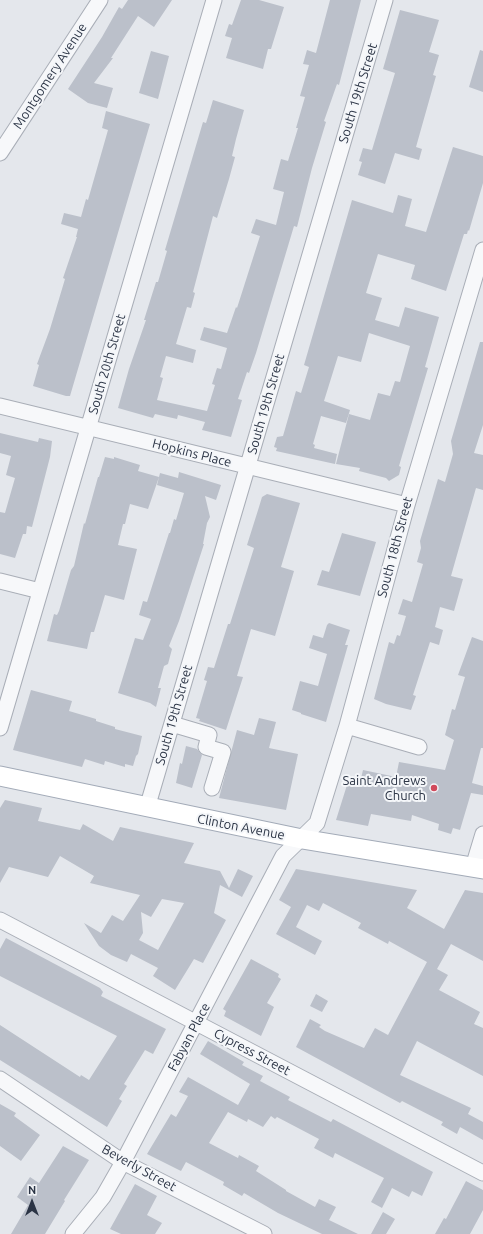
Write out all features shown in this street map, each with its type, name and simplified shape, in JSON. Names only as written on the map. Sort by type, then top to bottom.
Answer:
[{"type":"main road","name":"Clinton Avenue","points":[[2,780],[302,839],[478,868]]},
{"type":"street","name":"Montgomery Avenue","points":[[0,153],[100,0]]},
{"type":"street","name":"South 20th Street","points":[[0,728],[214,0]]},
{"type":"street","name":"South 19th Street","points":[[147,808],[385,0]]},
{"type":"street","name":"South 18th Street","points":[[302,839],[318,823],[407,505],[483,250]]},
{"type":"street","name":"Hopkins Place","points":[[0,406],[407,505]]},
{"type":"street","points":[[0,581],[40,591]]},
{"type":"street","points":[[172,724],[209,735],[206,747],[223,752],[212,788]]},
{"type":"street","points":[[346,726],[419,748]]},
{"type":"street","points":[[478,868],[483,834]]},
{"type":"street","name":"Fabyan Place","points":[[73,1234],[102,1197],[123,1162],[283,856],[302,839]]},
{"type":"street","name":"Cypress Street","points":[[0,920],[483,1173]]},
{"type":"street","name":"Beverly Street","points":[[0,1079],[123,1162],[264,1234]]},
{"type":"building","points":[[128,0],[172,0],[154,27],[138,16],[111,58],[113,58],[94,83],[113,88],[107,108],[88,103],[68,89],[102,37],[119,7],[122,9]]},
{"type":"building","points":[[241,0],[259,0],[284,7],[271,49],[268,49],[263,69],[226,58],[232,38],[225,36],[229,24],[232,25]]},
{"type":"building","points":[[330,0],[361,0],[339,85],[337,84],[324,121],[326,122],[312,168],[297,227],[294,226],[256,353],[249,373],[247,372],[238,399],[242,400],[231,437],[202,430],[205,422],[178,415],[177,419],[155,414],[153,418],[118,408],[129,369],[146,320],[144,320],[156,282],[158,282],[167,251],[165,250],[203,122],[206,123],[213,100],[244,110],[232,156],[235,157],[229,179],[217,218],[213,216],[193,292],[195,293],[191,308],[187,307],[176,344],[196,350],[193,363],[166,356],[160,377],[163,378],[157,400],[207,411],[215,385],[212,384],[217,368],[221,369],[227,348],[200,340],[204,327],[227,333],[236,307],[237,308],[260,236],[251,233],[256,219],[276,225],[284,192],[273,189],[281,159],[288,161],[298,128],[296,128],[305,97],[300,96],[309,65],[303,64],[307,50],[316,53]]},
{"type":"building","points":[[400,10],[439,20],[429,52],[439,55],[433,75],[436,76],[416,147],[422,149],[419,160],[395,153],[385,184],[358,175],[362,162],[359,161],[363,148],[372,150],[395,73],[383,69]]},
{"type":"building","points":[[480,50],[483,51],[483,92],[469,87]]},
{"type":"building","points":[[151,51],[169,56],[158,99],[139,93]]},
{"type":"building","points":[[106,111],[150,124],[70,396],[66,396],[33,386],[39,365],[37,364],[50,329],[65,279],[63,278],[77,237],[78,229],[61,224],[64,213],[81,217],[86,199],[88,200],[108,130],[102,128]]},
{"type":"building","points":[[453,147],[483,156],[483,183],[469,231],[468,230],[467,234],[464,234],[446,291],[411,279],[415,265],[378,254],[366,293],[382,298],[375,320],[399,327],[405,307],[439,317],[425,367],[428,368],[399,466],[401,467],[399,475],[389,481],[386,478],[359,471],[360,468],[336,464],[349,414],[370,420],[378,393],[390,396],[395,381],[400,382],[410,346],[369,333],[361,362],[338,356],[324,401],[350,410],[346,423],[321,416],[313,444],[315,445],[314,448],[337,454],[335,464],[276,451],[277,448],[274,447],[277,437],[283,436],[296,391],[301,393],[309,367],[304,365],[352,200],[393,213],[398,195],[412,199],[405,226],[426,232]]},
{"type":"building","points":[[480,342],[483,342],[483,425],[474,453],[483,455],[483,490],[476,488],[451,576],[463,579],[454,611],[440,607],[435,627],[443,630],[439,645],[430,642],[413,695],[416,696],[411,710],[386,704],[374,699],[389,642],[394,644],[397,635],[400,636],[406,616],[398,614],[403,599],[412,602],[423,564],[417,562],[421,548],[420,541],[438,479],[445,482],[453,454],[451,441]]},
{"type":"building","points":[[0,433],[38,442],[39,438],[52,441],[50,457],[32,527],[27,526],[26,534],[23,534],[15,558],[0,554],[0,512],[5,513],[15,478],[6,475],[11,456],[0,453]]},
{"type":"building","points":[[105,457],[114,459],[114,457],[140,465],[138,471],[159,477],[148,509],[130,504],[125,524],[123,524],[118,545],[137,549],[124,600],[105,595],[94,632],[91,632],[87,649],[47,641],[54,614],[57,615],[59,611],[71,570],[74,566],[84,523],[85,524]]},
{"type":"building","points":[[179,472],[221,485],[216,500],[205,496],[210,517],[207,523],[204,544],[179,621],[169,646],[172,649],[168,664],[164,666],[158,688],[161,688],[156,707],[150,703],[118,693],[135,638],[143,640],[151,619],[139,615],[143,601],[147,602],[169,533],[174,519],[176,520],[184,493],[157,485],[160,473],[178,478]]},
{"type":"building","points":[[267,494],[300,503],[281,567],[294,571],[275,636],[251,629],[237,676],[243,677],[226,730],[199,721],[200,719],[196,718],[207,681],[204,680],[208,667],[214,668],[228,624],[230,624],[254,548],[247,545],[262,497]]},
{"type":"building","points":[[342,533],[376,542],[360,596],[317,585],[322,570],[329,572]]},
{"type":"building","points":[[329,623],[350,630],[345,645],[348,645],[326,722],[292,710],[300,681],[318,686],[327,654],[309,648],[313,635],[323,638]]},
{"type":"building","points":[[472,637],[483,641],[483,748],[481,748],[472,783],[483,786],[483,795],[471,793],[460,830],[453,828],[451,834],[438,830],[439,824],[412,815],[411,821],[371,814],[368,826],[336,820],[347,785],[359,787],[363,770],[396,777],[399,762],[445,770],[454,740],[445,735],[452,709],[455,710],[465,677],[458,675]]},
{"type":"building","points":[[31,690],[72,701],[69,711],[96,719],[96,721],[115,727],[115,729],[142,736],[138,754],[133,766],[125,764],[125,767],[105,761],[104,765],[85,759],[82,767],[13,750]]},
{"type":"building","points":[[259,718],[276,722],[269,748],[298,754],[286,810],[219,798],[237,730],[254,735]]},
{"type":"building","points":[[186,746],[197,749],[202,755],[192,788],[176,783],[180,763],[182,764]]},
{"type":"building","points":[[5,800],[42,808],[38,821],[80,830],[83,824],[113,841],[120,827],[194,843],[184,863],[220,871],[229,888],[238,869],[253,876],[242,897],[220,885],[214,913],[226,920],[203,963],[194,959],[175,990],[153,976],[158,968],[131,954],[127,962],[111,955],[99,946],[84,923],[101,933],[112,915],[123,921],[140,895],[90,883],[94,876],[60,856],[48,877],[9,867],[0,883],[0,808]],"holes":[[[162,899],[184,903],[158,950],[139,940],[143,933],[141,912],[151,917]]]},
{"type":"building","points":[[296,869],[417,890],[407,908],[444,929],[465,890],[483,893],[483,961],[451,944],[437,969],[448,975],[439,990],[480,1012],[474,1024],[483,1028],[483,1076],[417,1041],[400,1075],[471,1108],[468,1114],[483,1122],[483,1140],[460,1127],[457,1134],[441,1125],[443,1122],[402,1101],[400,1103],[296,1047],[310,1019],[321,1025],[319,1027],[325,1031],[364,1048],[375,1028],[388,1035],[427,962],[389,941],[388,944],[358,928],[361,923],[323,903],[319,911],[307,905],[296,927],[322,941],[315,955],[276,934],[291,907],[279,900]]},
{"type":"building","points":[[6,938],[100,988],[103,992],[101,996],[166,1029],[153,1054],[145,1050],[124,1084],[127,1086],[119,1099],[122,1101],[107,1127],[0,1060],[0,1025],[80,1077],[81,1075],[89,1080],[117,1036],[0,976],[0,949]]},
{"type":"building","points":[[251,959],[279,974],[278,977],[281,979],[267,1003],[274,1007],[261,1036],[224,1016],[226,1011],[223,1009]]},
{"type":"building","points":[[316,994],[328,1001],[322,1012],[310,1006]]},
{"type":"building","points":[[208,1041],[244,1062],[242,1065],[263,1076],[260,1081],[290,1097],[288,1100],[331,1122],[333,1119],[433,1172],[422,1196],[412,1191],[409,1197],[392,1188],[382,1208],[371,1202],[384,1178],[335,1153],[333,1158],[314,1148],[319,1139],[277,1117],[275,1119],[271,1116],[263,1127],[248,1119],[247,1122],[228,1112],[209,1143],[238,1158],[239,1155],[259,1166],[256,1171],[286,1191],[315,1207],[319,1199],[336,1207],[329,1220],[358,1234],[322,1234],[278,1213],[244,1193],[242,1196],[223,1185],[224,1182],[186,1162],[181,1171],[147,1154],[171,1114],[176,1117],[188,1096],[179,1092],[188,1077],[238,1105],[250,1084],[200,1054]]},
{"type":"building","points":[[0,1104],[16,1113],[14,1116],[40,1135],[21,1161],[0,1146]]},
{"type":"building","points":[[63,1146],[89,1160],[64,1200],[65,1201],[45,1234],[11,1234],[28,1205],[17,1197],[30,1177],[39,1183]]},
{"type":"building","points":[[466,1181],[483,1190],[483,1210],[470,1234],[435,1234],[444,1218],[446,1219]]},
{"type":"building","points":[[135,1184],[157,1196],[147,1215],[162,1223],[155,1234],[121,1234],[110,1229]]},
{"type":"building","points":[[383,1212],[395,1219],[386,1234],[371,1234]]},
{"type":"place","name":"Saint Andrews Church","points":[[434,788]]}]
